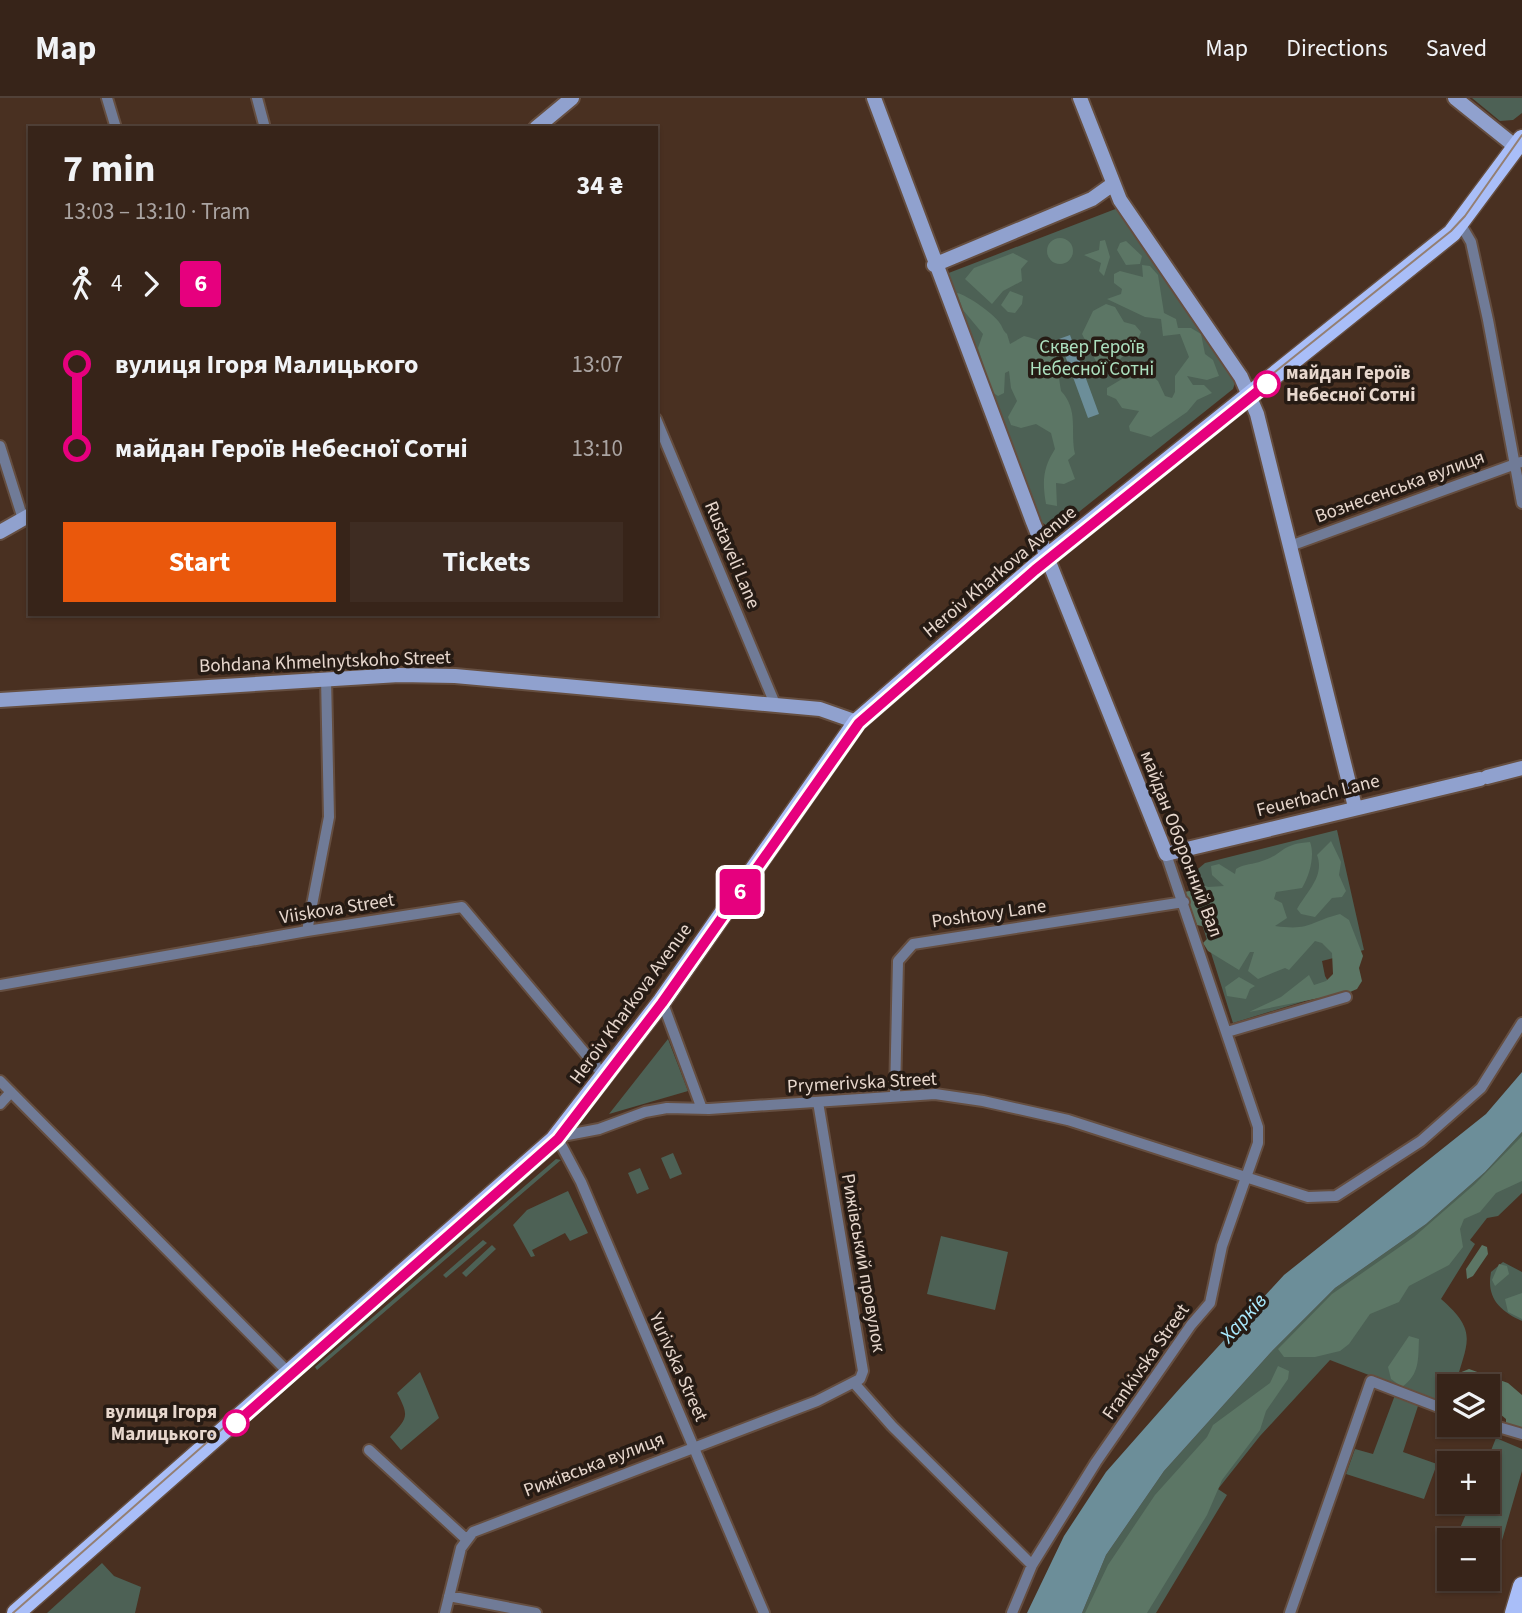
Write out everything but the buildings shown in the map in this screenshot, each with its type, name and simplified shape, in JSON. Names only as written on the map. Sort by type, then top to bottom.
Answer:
[{"type":"main road","points":[[538,126],[572,98]]},
{"type":"main road","points":[[874,98],[934,265],[1047,558]]},
{"type":"main road","points":[[1080,98],[1120,200],[1241,377],[1250,396],[1355,807]]},
{"type":"main road","points":[[1455,98],[1519,143]]},
{"type":"main road","name":"Heroiv Kharkova Avenue","points":[[16,1613],[287,1371],[557,1137],[662,1001],[857,722],[1047,558],[1461,225],[1519,143]]},
{"type":"main road","points":[[934,265],[1092,199],[1113,184]]},
{"type":"main road","points":[[0,532],[26,517]]},
{"type":"main road","name":"майдан Оборонний Вал","points":[[1047,558],[1166,854]]},
{"type":"main road","name":"Bohdana Khmelnytskoho Street","points":[[0,700],[326,678],[456,676],[820,709],[857,722]]},
{"type":"main road","name":"Feuerbach Lane","points":[[1166,854],[1522,768]]},
{"type":"main road","points":[[1514,1613],[1522,1586]]},
{"type":"street","points":[[107,98],[115,126]]},
{"type":"street","points":[[257,98],[264,126]]},
{"type":"street","points":[[1461,225],[1471,242],[1519,463],[1522,503]]},
{"type":"street","name":"Rustaveli Lane","points":[[658,424],[775,705]]},
{"type":"street","points":[[0,446],[26,517]]},
{"type":"street","name":"Вознесенська вулиця","points":[[1290,546],[1519,463]]},
{"type":"street","points":[[307,931],[329,817],[326,678]]},
{"type":"street","name":"майдан Оборонний Вал","points":[[1166,854],[1227,1032]]},
{"type":"street","name":"Poshtovy Lane","points":[[895,1094],[898,961],[906,948],[920,942],[1184,902]]},
{"type":"street","name":"Viiskova Street","points":[[0,985],[307,931],[462,907],[606,1076]]},
{"type":"street","points":[[1227,1032],[1346,997]]},
{"type":"street","points":[[662,1001],[702,1109]]},
{"type":"street","name":"Prymerivska Street","points":[[557,1137],[599,1129],[645,1112],[667,1108],[702,1109],[895,1094],[935,1094],[983,1101],[1068,1120],[1245,1179],[1308,1197],[1336,1196],[1421,1141],[1464,1105],[1495,1068],[1522,1023]]},
{"type":"street","name":"Frankivska Street","points":[[1012,1613],[1032,1565],[1096,1462],[1191,1325],[1210,1303],[1222,1246],[1253,1162],[1258,1127],[1227,1032]]},
{"type":"street","points":[[0,1082],[287,1371]]},
{"type":"street","points":[[0,1104],[11,1092]]},
{"type":"street","name":"Рижівський провулок","points":[[818,1102],[863,1371],[854,1383]]},
{"type":"street","name":"Yurivska Street","points":[[557,1137],[581,1182],[600,1233],[764,1613]]},
{"type":"street","points":[[1290,1613],[1371,1381],[1437,1406]]},
{"type":"street","points":[[854,1383],[892,1426],[1032,1565]]},
{"type":"street","name":"Рижівська вулиця","points":[[466,1539],[482,1527],[817,1401],[854,1383]]},
{"type":"street","points":[[1500,1428],[1522,1434]]},
{"type":"street","points":[[369,1450],[466,1539],[445,1613]]},
{"type":"street","points":[[449,1596],[536,1613]]},
{"type":"green space","points":[[1472,98],[1522,98],[1522,113],[1513,120],[1500,121]]},
{"type":"green space","name":"Сквер Героїв Небесної Сотні","points":[[1118,208],[1236,380],[1233,389],[1065,523],[1048,526],[1039,521],[946,274]]},
{"type":"green space","points":[[1060,238],[1069,242],[1073,251],[1069,260],[1060,264],[1051,260],[1047,251],[1051,242]]},
{"type":"green space","points":[[1105,240],[1110,257],[1104,276],[1099,271],[1101,263],[1084,255],[1099,250],[1100,241]]},
{"type":"green space","points":[[1126,241],[1142,256],[1140,264],[1126,265],[1117,250],[1120,243]]},
{"type":"green space","points":[[1013,253],[1028,261],[1021,269],[1022,281],[1003,291],[992,304],[965,279],[974,268]]},
{"type":"green space","points":[[1142,265],[1150,266],[1158,275],[1164,313],[1176,319],[1178,328],[1191,328],[1201,334],[1205,354],[1213,360],[1219,376],[1207,380],[1187,376],[1193,385],[1204,385],[1212,393],[1197,400],[1187,412],[1151,437],[1130,431],[1129,426],[1139,411],[1122,408],[1116,399],[1107,395],[1107,388],[1122,379],[1151,375],[1158,381],[1165,396],[1172,398],[1175,392],[1175,376],[1189,357],[1180,334],[1163,336],[1161,319],[1145,317],[1107,299],[1121,294],[1122,289],[1114,283],[1114,274],[1120,271],[1143,277]]},
{"type":"green space","points":[[1010,291],[1023,296],[1022,304],[1015,313],[1008,312],[1001,305]]},
{"type":"green space","points":[[957,293],[974,301],[993,316],[1007,334],[1010,344],[1024,336],[1035,339],[1049,349],[1053,356],[1061,391],[1067,398],[1072,413],[1075,454],[1068,460],[1075,479],[1064,484],[1056,483],[1057,506],[1046,504],[1044,488],[1044,475],[1055,449],[1051,433],[1036,424],[1021,428],[1011,425],[1008,417],[1017,401],[1011,388],[1009,371],[1005,373],[1004,393],[998,396],[992,392],[978,348],[983,334],[963,310]]},
{"type":"green space","points":[[1106,304],[1115,307],[1124,322],[1135,325],[1141,332],[1132,353],[1122,357],[1108,373],[1100,369],[1082,334],[1093,311]]},
{"type":"green space","points":[[1337,830],[1364,950],[1322,961],[1325,976],[1334,992],[1233,1023],[1191,889],[1192,874],[1205,863]]},
{"type":"green space","points":[[1331,841],[1341,862],[1339,875],[1346,891],[1342,897],[1332,898],[1315,917],[1301,914],[1297,909],[1319,870],[1317,855]]},
{"type":"green space","points":[[1310,842],[1311,865],[1302,888],[1276,892],[1274,899],[1282,903],[1287,918],[1275,926],[1303,927],[1340,914],[1349,920],[1363,956],[1359,968],[1362,981],[1357,989],[1350,992],[1249,1012],[1281,997],[1309,975],[1314,985],[1326,981],[1333,974],[1332,953],[1322,943],[1315,941],[1289,970],[1285,968],[1258,979],[1248,971],[1254,952],[1250,952],[1239,970],[1208,951],[1203,943],[1211,935],[1210,928],[1197,925],[1184,892],[1195,890],[1201,884],[1208,887],[1224,886],[1212,875],[1211,866],[1219,864],[1235,874],[1240,867],[1269,859],[1287,847]]},
{"type":"green space","points":[[1239,977],[1255,986],[1250,989],[1246,999],[1227,996],[1225,987]]},
{"type":"green space","points":[[668,1039],[688,1091],[609,1114]]},
{"type":"green space","points":[[1522,1132],[1522,1193],[1498,1216],[1487,1218],[1470,1240],[1475,1244],[1441,1299],[1461,1320],[1467,1338],[1458,1374],[1437,1374],[1437,1401],[1330,1360],[1260,1436],[1218,1489],[1227,1495],[1156,1613],[1082,1613],[1106,1555],[1164,1471],[1273,1350],[1335,1288],[1426,1224],[1485,1172]]},
{"type":"green space","points":[[1522,1136],[1522,1181],[1496,1193],[1480,1212],[1464,1219],[1460,1229],[1463,1247],[1449,1265],[1409,1286],[1399,1302],[1370,1314],[1349,1344],[1340,1351],[1315,1357],[1284,1357],[1278,1349],[1332,1294],[1414,1237],[1475,1184]]},
{"type":"green space","points":[[673,1153],[682,1174],[670,1179],[661,1158]]},
{"type":"green space","points":[[556,1159],[561,1160],[317,1370],[315,1367]]},
{"type":"green space","points":[[640,1168],[649,1189],[637,1194],[628,1173]]},
{"type":"green space","points":[[568,1191],[588,1233],[570,1241],[565,1233],[532,1250],[535,1256],[531,1257],[513,1225],[527,1210]]},
{"type":"green space","points":[[941,1236],[1008,1252],[995,1310],[927,1294]]},
{"type":"green space","points":[[483,1240],[487,1243],[446,1278],[443,1275]]},
{"type":"green space","points":[[492,1245],[496,1249],[466,1277],[462,1273]]},
{"type":"green space","points":[[1482,1245],[1487,1247],[1488,1254],[1473,1276],[1467,1279],[1466,1269]]},
{"type":"green space","points":[[1503,1262],[1522,1272],[1522,1321],[1501,1308],[1493,1296],[1491,1272]]},
{"type":"green space","points":[[1499,1264],[1507,1266],[1509,1274],[1495,1286],[1492,1280]]},
{"type":"green space","points":[[1522,1293],[1522,1319],[1508,1312],[1505,1299]]},
{"type":"green space","points":[[1409,1336],[1419,1339],[1418,1360],[1412,1377],[1402,1387],[1391,1379],[1388,1367]]},
{"type":"green space","points":[[1278,1366],[1289,1371],[1288,1379],[1266,1411],[1260,1430],[1222,1480],[1207,1515],[1147,1613],[1085,1613],[1108,1565],[1155,1495],[1207,1437],[1213,1425],[1270,1383]]},
{"type":"green space","points":[[1469,1369],[1483,1374],[1456,1374]]},
{"type":"green space","points":[[420,1372],[439,1418],[401,1450],[390,1437],[405,1417],[404,1407],[397,1393]]},
{"type":"green space","points":[[1500,1380],[1508,1383],[1522,1395],[1522,1432],[1506,1426],[1506,1419],[1500,1414]]},
{"type":"green space","points":[[1395,1395],[1418,1406],[1403,1452],[1437,1464],[1424,1499],[1346,1474],[1355,1449],[1373,1454]]},
{"type":"green space","points":[[1496,1438],[1522,1449],[1522,1471],[1500,1547],[1500,1528],[1460,1528],[1466,1514],[1500,1514],[1500,1451],[1491,1451]]},
{"type":"green space","points":[[102,1563],[114,1576],[141,1587],[135,1613],[47,1613]]},
{"type":"water","points":[[1070,335],[1099,414],[1088,418],[1059,339]]},
{"type":"water","points":[[1522,1072],[1522,1132],[1485,1172],[1426,1224],[1335,1288],[1273,1350],[1164,1471],[1106,1555],[1082,1613],[1027,1613],[1064,1536],[1106,1472],[1181,1387],[1284,1275],[1486,1114]]},
{"type":"tram line","points":[[13,1613],[553,1138],[660,999],[855,721],[1033,566],[1451,231],[1465,216],[1522,135]]},
{"type":"tram line","name":"6","points":[[236,1423],[558,1139],[662,1003],[859,723],[1035,570],[1267,384]]},
{"type":"place","name":"майдан Героїв Небесної Сотні","points":[[1267,384]]},
{"type":"place","name":"вулиця Ігоря Малицького","points":[[236,1423]]},
{"type":"water label","name":"Харків","points":[[1243,1318]]}]
